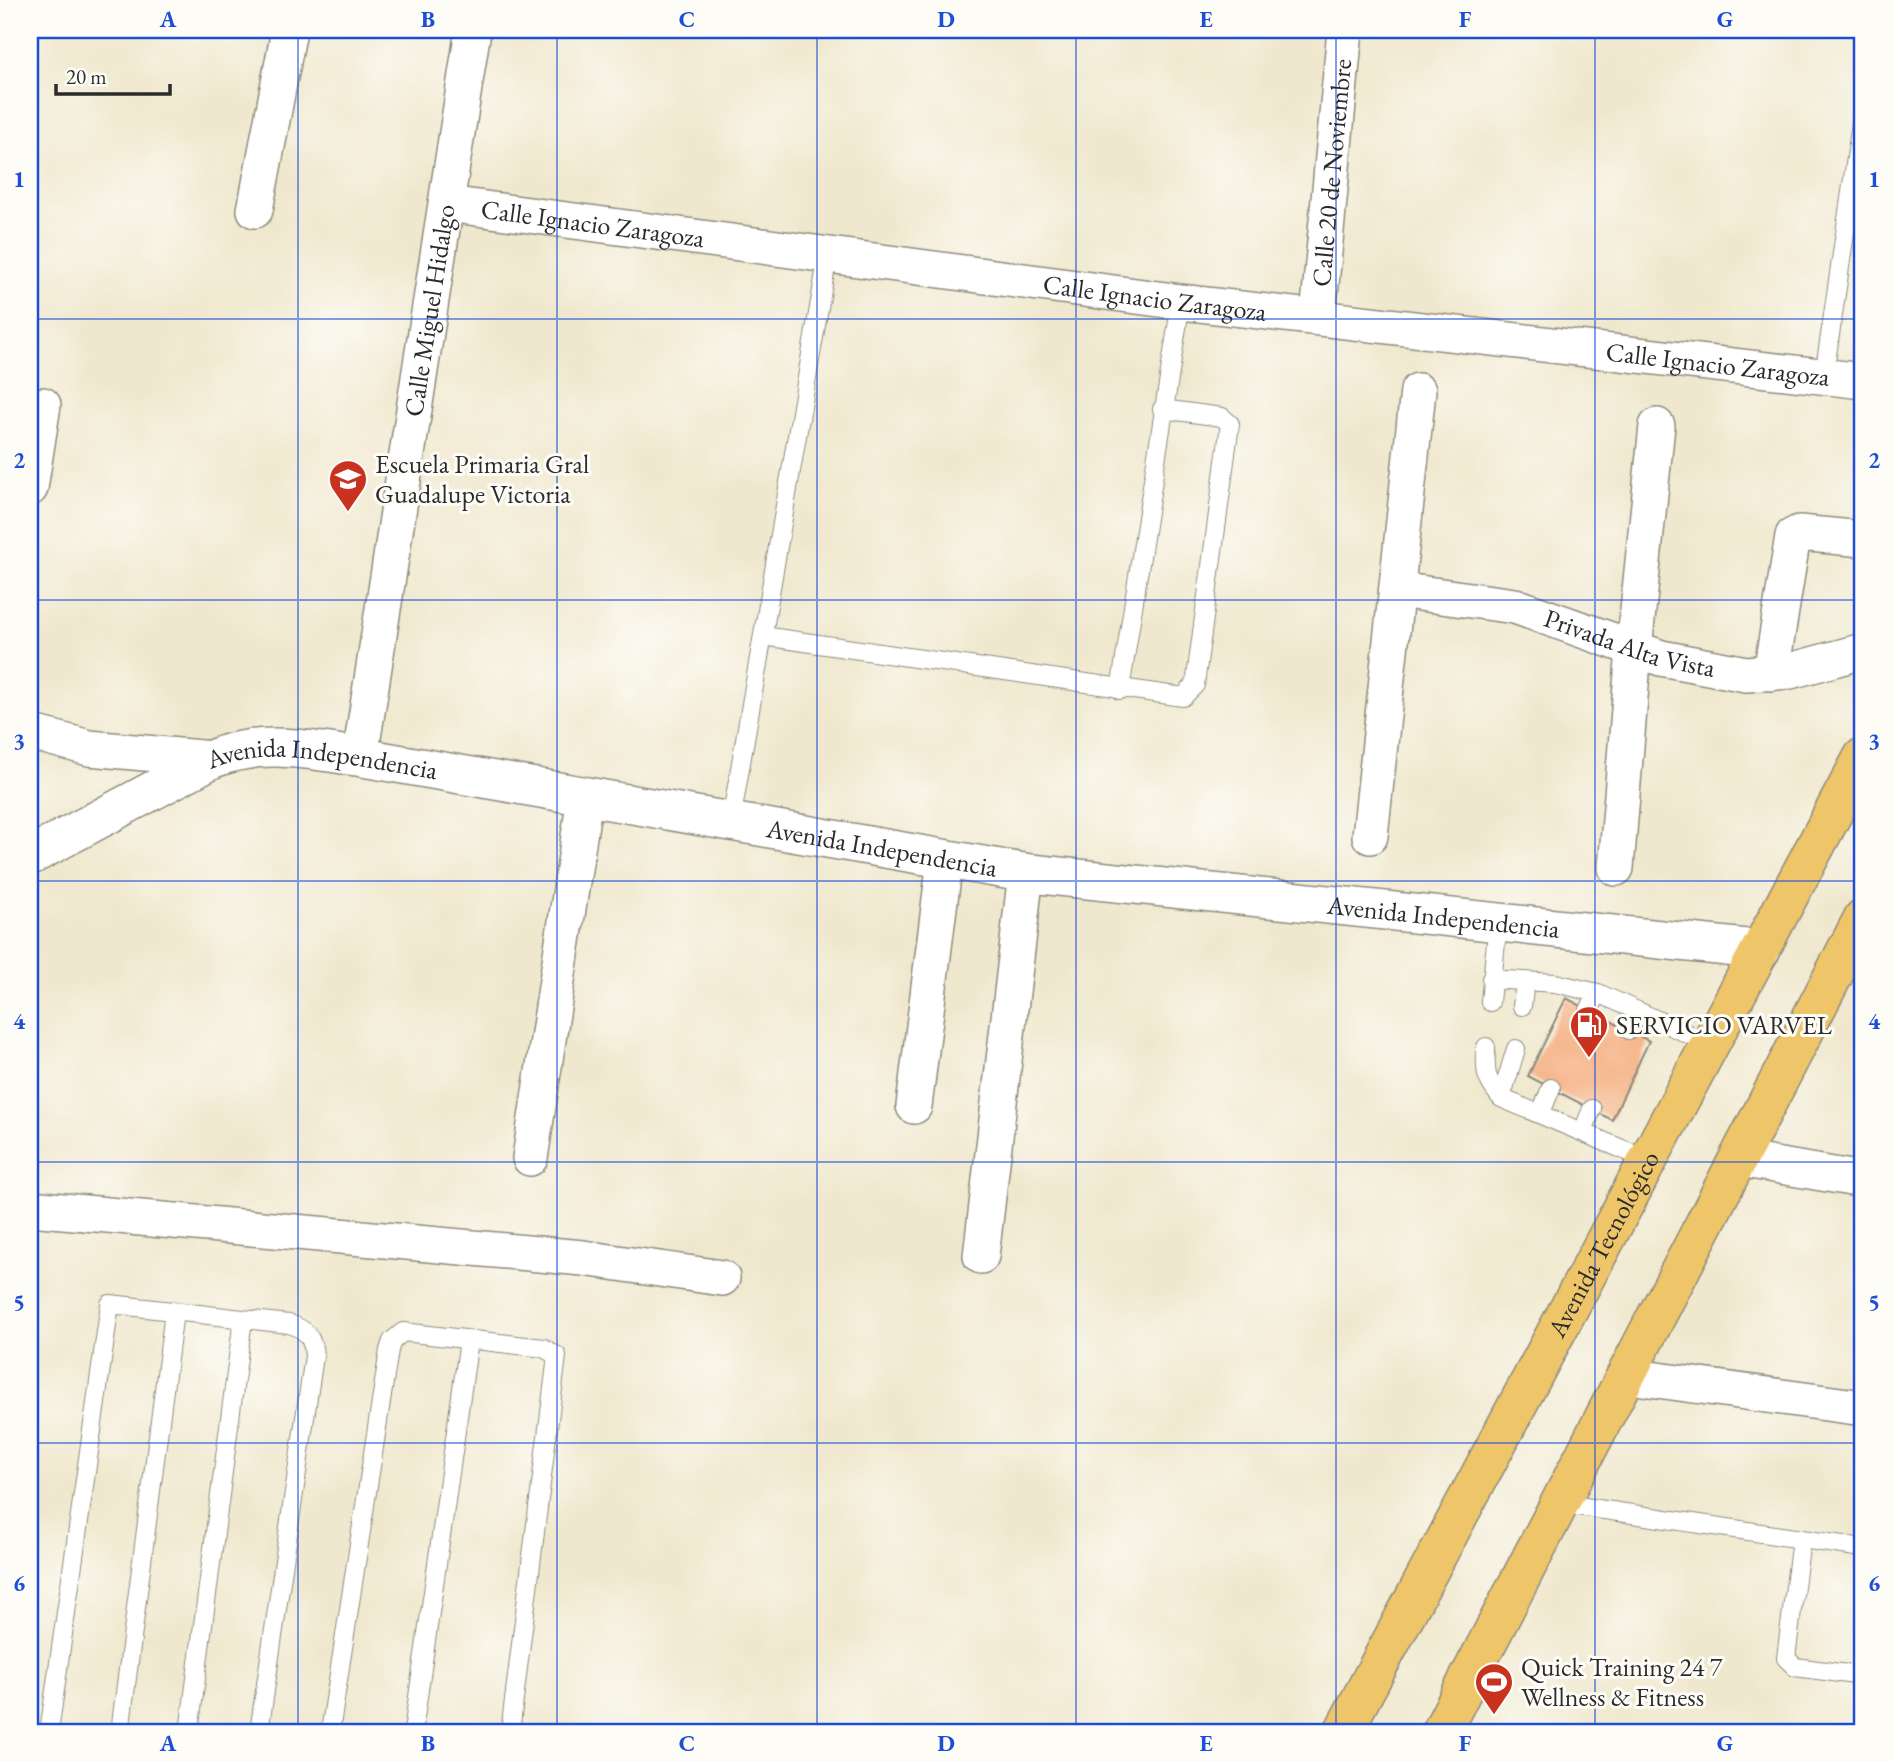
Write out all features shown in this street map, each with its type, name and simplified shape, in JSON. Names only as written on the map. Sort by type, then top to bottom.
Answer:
[{"type":"main road","name":"Avenida Tecnológico","points":[[1343,1732],[1863,757]]},
{"type":"main road","points":[[1441,1732],[1557,1503],[1628,1376],[1863,918]]},
{"type":"street","points":[[255,210],[289,30]]},
{"type":"street","name":"Calle Miguel Hidalgo","points":[[359,757],[473,30]]},
{"type":"street","name":"Calle 20 de Noviembre","points":[[1318,316],[1345,30]]},
{"type":"street","name":"Calle Ignacio Zaragoza","points":[[447,204],[1181,302],[1863,381]]},
{"type":"street","points":[[1370,836],[1418,391]]},
{"type":"street","points":[[30,488],[43,405]]},
{"type":"street","points":[[1616,868],[1634,649],[1657,426]]},
{"type":"street","points":[[1771,673],[1791,538],[1799,533],[1863,538]]},
{"type":"street","name":"Privada Alta Vista","points":[[1397,590],[1515,606],[1634,649],[1690,665],[1746,674],[1771,673],[1824,663],[1863,651]]},
{"type":"street","points":[[30,732],[89,748],[212,759]]},
{"type":"street","name":"Avenida Independencia","points":[[30,856],[212,759],[234,750],[257,746],[359,757],[1026,873],[1761,950]]},
{"type":"street","points":[[530,1158],[585,797]]},
{"type":"street","points":[[914,1106],[945,860]]},
{"type":"street","points":[[981,1256],[1026,873]]},
{"type":"street","points":[[1739,1160],[1863,1180]]},
{"type":"street","points":[[30,1208],[570,1256],[722,1278]]},
{"type":"street","points":[[1628,1376],[1863,1408]]},
{"type":"lane","points":[[1824,376],[1863,110]]},
{"type":"lane","points":[[731,821],[828,255]]},
{"type":"lane","points":[[1120,690],[1162,409],[1181,302]]},
{"type":"lane","points":[[763,636],[1177,698],[1190,693],[1195,685],[1230,424],[1222,418],[1162,409]]},
{"type":"lane","points":[[1490,1002],[1498,922]]},
{"type":"lane","points":[[1492,979],[1555,983],[1598,993],[1710,1044]]},
{"type":"lane","points":[[1522,1006],[1525,982]]},
{"type":"lane","points":[[1589,1010],[1598,993]]},
{"type":"lane","points":[[1629,1030],[1639,1012]]},
{"type":"lane","points":[[1486,1047],[1485,1075],[1489,1086],[1501,1098],[1648,1160]]},
{"type":"lane","points":[[1501,1098],[1516,1049]]},
{"type":"lane","points":[[1541,1113],[1550,1088]]},
{"type":"lane","points":[[1583,1131],[1592,1109]]},
{"type":"lane","points":[[49,1732],[110,1304],[300,1327],[310,1338],[314,1356],[259,1732]]},
{"type":"lane","points":[[120,1732],[174,1312]]},
{"type":"lane","points":[[189,1732],[243,1319]]},
{"type":"lane","points":[[330,1732],[392,1341],[403,1332],[544,1348],[557,1356],[510,1732]]},
{"type":"lane","points":[[413,1732],[469,1340]]},
{"type":"lane","points":[[1557,1503],[1863,1548]]},
{"type":"lane","points":[[1801,1539],[1786,1658],[1795,1667],[1863,1676]]},
{"type":"building","name":"SERVICIO VARVEL","points":[[1566,998],[1649,1041],[1612,1120],[1528,1076]]},
{"type":"place","name":"Escuela Primaria Gral Guadalupe Victoria","points":[[348,513]]},
{"type":"place","name":"SERVICIO VARVEL","points":[[1589,1059]]},
{"type":"place","name":"Quick Training 24 7 Wellness & Fitness","points":[[1494,1716]]}]
